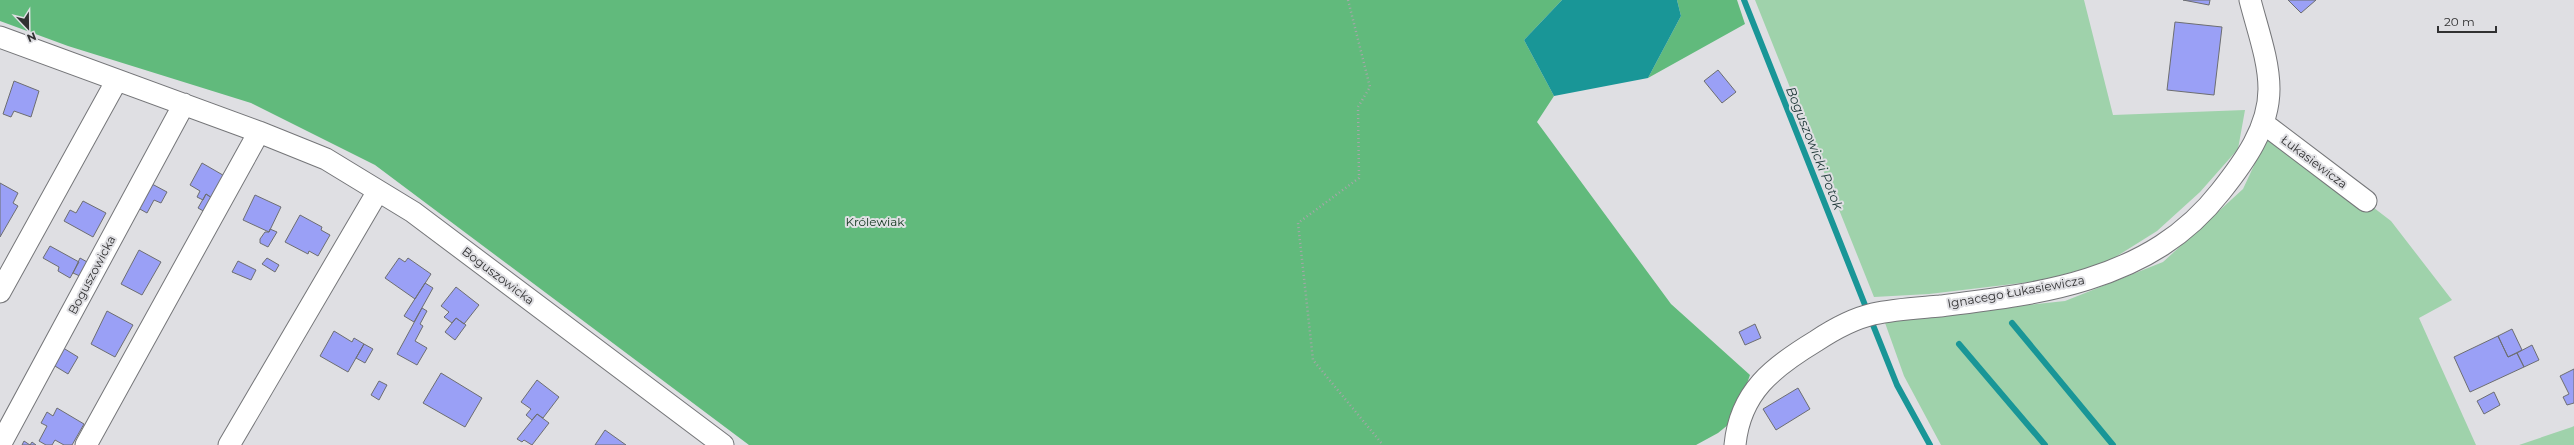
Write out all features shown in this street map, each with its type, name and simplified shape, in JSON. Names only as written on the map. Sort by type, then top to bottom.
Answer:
[{"type":"street","name":"Ignacego Łukasiewicza","points":[[1735,445],[1737,425],[1743,410],[1764,378],[1811,344],[1849,322],[1888,311],[1948,305],[2065,286],[2118,269],[2164,246],[2213,202],[2244,160],[2262,123],[2269,88],[2250,0]]},
{"type":"street","name":"Boguszowicka","points":[[0,37],[259,132],[326,159],[413,212],[723,445]]},
{"type":"street","points":[[0,292],[117,80]]},
{"type":"street","name":"Boguszowicka","points":[[0,445],[184,104]]},
{"type":"street","name":"Łukasiewicza","points":[[2262,123],[2366,201]]},
{"type":"street","points":[[86,445],[259,132]]},
{"type":"street","points":[[229,445],[378,191]]},
{"type":"path","points":[[1348,0],[1370,88],[1358,107],[1359,178],[1298,223],[1314,360],[1383,445]]},
{"type":"green space","name":"Królewiak","points":[[0,0],[1562,0],[1524,40],[1554,96],[1537,122],[1671,304],[1750,375],[1734,420],[1718,433],[1696,445],[749,445],[375,165],[251,103],[68,46],[0,21]]},
{"type":"green space","points":[[1677,0],[1737,0],[1745,24],[1648,78],[1681,16]]},
{"type":"green space","points":[[1755,0],[2084,0],[2113,115],[2245,110],[2238,149],[2200,192],[2157,231],[2106,263],[2039,281],[1929,294],[1874,297]]},
{"type":"green space","points":[[2271,129],[2391,221],[2452,300],[2419,318],[2476,445],[1941,445],[1904,376],[1884,320],[2065,301],[2163,262],[2243,189]]},
{"type":"green space","points":[[2574,426],[2574,445],[2519,445],[2572,427]]},
{"type":"water","points":[[1562,0],[1677,0],[1681,16],[1648,78],[1554,96],[1524,40]]},
{"type":"building","points":[[2183,0],[2210,0],[2209,5]]},
{"type":"building","points":[[2288,0],[2316,0],[2301,13]]},
{"type":"building","points":[[2175,22],[2222,27],[2214,95],[2167,90]]},
{"type":"building","points":[[1718,70],[1736,92],[1722,103],[1704,81]]},
{"type":"building","points":[[14,81],[39,91],[31,117],[14,111],[11,117],[3,114]]},
{"type":"building","points":[[202,163],[228,178],[215,200],[206,194],[203,200],[197,197],[200,191],[190,185]]},
{"type":"building","points":[[0,183],[18,193],[13,203],[18,206],[0,237]]},
{"type":"building","points":[[152,184],[167,192],[161,203],[154,200],[147,213],[138,208]]},
{"type":"building","points":[[206,194],[215,200],[207,213],[198,208]]},
{"type":"building","points":[[255,195],[281,207],[269,232],[243,220]]},
{"type":"building","points":[[83,201],[106,213],[93,237],[64,221],[70,210],[76,213]]},
{"type":"building","points":[[300,215],[322,227],[321,230],[330,235],[318,256],[309,251],[308,254],[285,242]]},
{"type":"building","points":[[270,229],[277,232],[268,247],[260,243],[260,239],[265,232],[269,232]]},
{"type":"building","points":[[50,246],[79,262],[70,278],[58,271],[59,267],[43,258]]},
{"type":"building","points":[[139,250],[161,262],[142,295],[121,284]]},
{"type":"building","points":[[80,258],[89,263],[82,277],[73,273]]},
{"type":"building","points":[[267,258],[279,265],[275,272],[262,264]]},
{"type":"building","points":[[399,258],[405,262],[408,258],[431,274],[415,299],[385,278]]},
{"type":"building","points":[[238,261],[256,270],[251,280],[232,272]]},
{"type":"building","points":[[425,283],[433,288],[414,322],[404,316]]},
{"type":"building","points":[[456,287],[479,305],[464,324],[456,318],[452,323],[444,317],[449,312],[441,306]]},
{"type":"building","points":[[422,308],[427,311],[420,324],[423,326],[415,341],[427,348],[417,365],[397,354]]},
{"type":"building","points":[[107,311],[133,325],[115,357],[91,344]]},
{"type":"building","points":[[456,318],[466,325],[455,340],[445,332]]},
{"type":"building","points":[[1755,324],[1761,338],[1745,345],[1739,332]]},
{"type":"building","points":[[2512,329],[2522,350],[2508,357],[2498,336]]},
{"type":"building","points":[[334,331],[352,342],[354,338],[364,344],[348,372],[320,356]]},
{"type":"building","points":[[2498,336],[2508,357],[2517,353],[2524,367],[2470,392],[2454,357]]},
{"type":"building","points":[[364,344],[373,349],[365,363],[356,358]]},
{"type":"building","points":[[2532,345],[2539,360],[2524,367],[2517,353]]},
{"type":"building","points":[[60,346],[78,357],[68,374],[50,363]]},
{"type":"building","points":[[2574,369],[2574,403],[2567,405],[2563,397],[2569,394],[2560,376]]},
{"type":"building","points":[[441,373],[482,398],[465,427],[423,403]]},
{"type":"building","points":[[537,380],[559,397],[543,418],[537,414],[532,420],[526,415],[531,409],[521,402]]},
{"type":"building","points":[[379,381],[387,385],[379,400],[371,395]]},
{"type":"building","points":[[1798,388],[1810,409],[1776,430],[1763,409]]},
{"type":"building","points":[[2494,392],[2500,405],[2484,414],[2477,401]]},
{"type":"building","points":[[57,408],[84,424],[72,445],[64,445],[55,440],[52,445],[46,445],[39,441],[47,426],[41,423],[47,412],[53,416]]},
{"type":"building","points":[[537,414],[549,423],[532,445],[524,440],[522,442],[517,439]]},
{"type":"building","points":[[605,430],[626,445],[595,445]]},
{"type":"building","points":[[24,441],[30,445],[22,445]]},
{"type":"waterway","name":"Boguszowicki Potok","points":[[1744,0],[1865,305]]},
{"type":"waterway","points":[[2012,323],[2113,445]]},
{"type":"waterway","name":"Boguszowicki Potok","points":[[1873,325],[1897,385],[1930,445]]},
{"type":"waterway","points":[[1959,344],[2045,445]]}]
